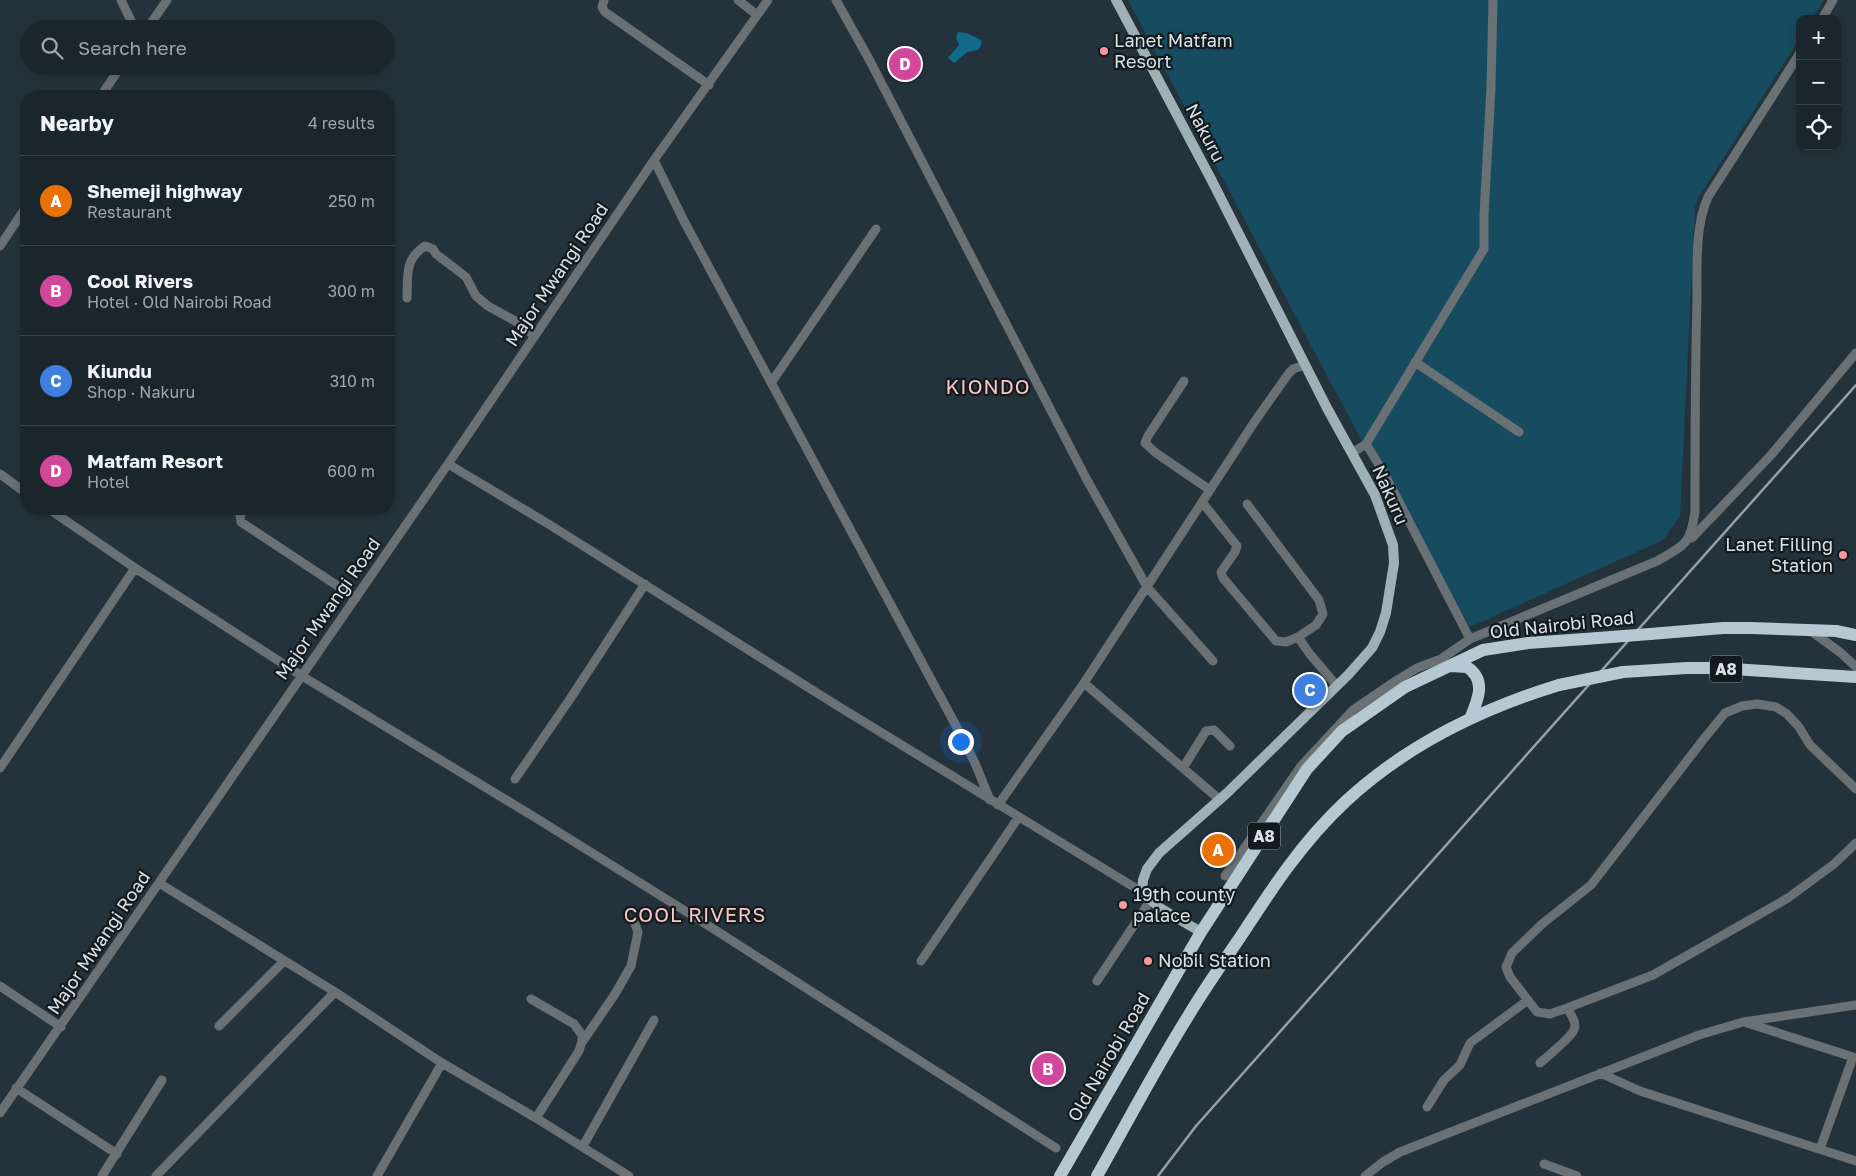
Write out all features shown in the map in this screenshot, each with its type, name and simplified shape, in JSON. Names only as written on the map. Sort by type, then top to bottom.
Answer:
[{"type":"highway","name":"Old Nairobi Road","points":[[1060,1176],[1201,932],[1307,770],[1342,731],[1392,695],[1420,679],[1483,650],[1528,643],[1723,628],[1836,631],[1856,634]]},
{"type":"highway","points":[[1451,666],[1467,666],[1478,678],[1480,689],[1470,719]]},
{"type":"highway","name":"A8","points":[[1097,1176],[1186,1019],[1296,855],[1330,816],[1374,778],[1417,746],[1502,704],[1559,685],[1623,672],[1717,668],[1856,677]]},
{"type":"main road","name":"Nakuru","points":[[1116,0],[1211,179],[1305,365],[1375,495],[1393,545],[1394,563],[1386,613],[1372,648],[1337,686],[1227,793],[1159,852],[1147,869],[1143,880],[1142,892]]},
{"type":"main road","points":[[1142,892],[1160,908],[1201,932]]},
{"type":"street","points":[[120,0],[131,20]]},
{"type":"street","points":[[153,20],[167,0]]},
{"type":"street","points":[[604,0],[602,7],[605,12],[709,85]]},
{"type":"street","points":[[738,0],[757,15]]},
{"type":"street","name":"Major Mwangi Road","points":[[0,1113],[448,464],[654,160],[768,0]]},
{"type":"street","points":[[836,0],[875,70],[1088,480],[1147,587],[1214,661]]},
{"type":"street","points":[[1352,453],[1366,444],[1484,249],[1493,0]]},
{"type":"street","points":[[1824,15],[1833,0]]},
{"type":"street","points":[[1686,543],[1693,529],[1696,512],[1695,362],[1698,254],[1703,208],[1708,197],[1796,59]]},
{"type":"street","points":[[105,90],[115,75]]},
{"type":"street","points":[[654,160],[771,383],[971,755],[994,803]]},
{"type":"street","points":[[0,246],[20,216]]},
{"type":"street","points":[[771,383],[876,229]]},
{"type":"street","points":[[407,298],[409,263],[416,252],[425,246],[433,249],[436,254],[466,277],[476,296],[488,306],[517,322],[535,336]]},
{"type":"street","points":[[1225,876],[1301,766],[1353,710],[1397,680],[1418,668],[1441,659],[1470,639],[1657,561],[1686,543],[1772,454],[1856,353]]},
{"type":"street","points":[[1415,362],[1520,432]]},
{"type":"street","points":[[994,803],[1084,683],[1255,421],[1289,373],[1293,369],[1305,365]]},
{"type":"street","points":[[1184,381],[1145,443],[1156,453],[1210,490]]},
{"type":"street","points":[[1366,444],[1384,473],[1470,639]]},
{"type":"street","points":[[448,464],[550,525],[1018,818],[1142,892]]},
{"type":"street","points":[[0,474],[20,489]]},
{"type":"street","points":[[1202,502],[1237,546],[1237,550],[1221,572],[1223,578],[1276,641],[1286,642],[1298,637],[1316,625],[1323,614],[1319,600],[1247,504]]},
{"type":"street","points":[[58,515],[135,568],[302,676],[649,889],[1056,1148]]},
{"type":"street","points":[[241,515],[241,522],[356,598]]},
{"type":"street","points":[[0,768],[135,568]]},
{"type":"street","points":[[515,779],[645,584]]},
{"type":"street","points":[[1836,631],[1856,630]]},
{"type":"street","points":[[1811,631],[1841,653],[1856,667]]},
{"type":"street","points":[[1298,637],[1309,654],[1337,686]]},
{"type":"street","points":[[1084,683],[1219,799]]},
{"type":"street","points":[[1856,789],[1810,745],[1793,721],[1776,707],[1757,704],[1742,706],[1725,713],[1702,740],[1591,885],[1542,924],[1512,953],[1506,967],[1510,977],[1537,1012],[1550,1014],[1567,1008],[1653,975],[1698,950],[1788,898],[1834,864],[1856,843]]},
{"type":"street","points":[[1183,768],[1206,731],[1214,730],[1230,746]]},
{"type":"street","points":[[921,961],[1018,818]]},
{"type":"street","points":[[159,883],[335,992],[442,1063],[583,1146],[629,1176]]},
{"type":"street","points":[[1097,981],[1150,900]]},
{"type":"street","points":[[582,1041],[630,969],[634,959],[638,932],[635,924]]},
{"type":"street","points":[[219,1026],[284,961]]},
{"type":"street","points":[[0,986],[61,1027]]},
{"type":"street","points":[[156,1176],[335,992]]},
{"type":"street","points":[[531,999],[574,1024],[582,1035],[579,1051],[536,1118]]},
{"type":"street","points":[[1427,1107],[1444,1080],[1460,1065],[1470,1042],[1528,1000]]},
{"type":"street","points":[[1369,1175],[1383,1162],[1400,1152],[1699,1035],[1743,1022],[1856,1005]]},
{"type":"street","points":[[1540,1063],[1574,1030],[1574,1020],[1567,1008]]},
{"type":"street","points":[[583,1146],[654,1020]]},
{"type":"street","points":[[1743,1022],[1855,1058],[1820,1149]]},
{"type":"street","points":[[377,1176],[442,1063]]},
{"type":"street","points":[[1600,1073],[1640,1090],[1856,1161]]},
{"type":"street","points":[[102,1176],[162,1080]]},
{"type":"street","points":[[16,1088],[116,1154]]},
{"type":"street","points":[[1544,1164],[1577,1176]]},
{"type":"shaded area","points":[[1128,0],[1824,0],[1815,15],[1796,15],[1796,44],[1698,198],[1695,207],[1680,516],[1663,540],[1470,627],[1366,449]]},
{"type":"shaded area","points":[[958,32],[973,36],[981,40],[982,43],[978,50],[967,52],[954,63],[948,58],[959,45],[956,38]]},
{"type":"railway","points":[[1158,1176],[1196,1126],[1856,385]]},
{"type":"place","name":"Lanet Matfam Resort","points":[[1104,51]]},
{"type":"place","name":"Matfam Resort","points":[[905,64]]},
{"type":"place","name":"Lanet Filling Station","points":[[1843,555]]},
{"type":"place","name":"Kiundu","points":[[1310,690]]},
{"type":"place","name":"Shemeji highway","points":[[1218,850]]},
{"type":"place","name":"19th county palace","points":[[1123,905]]},
{"type":"place","name":"Nobil Station","points":[[1148,961]]},
{"type":"place","name":"Cool Rivers","points":[[1048,1069]]},
{"type":"district","name":"KIONDO","points":[[988,387]]},
{"type":"district","name":"COOL RIVERS","points":[[695,915]]}]
